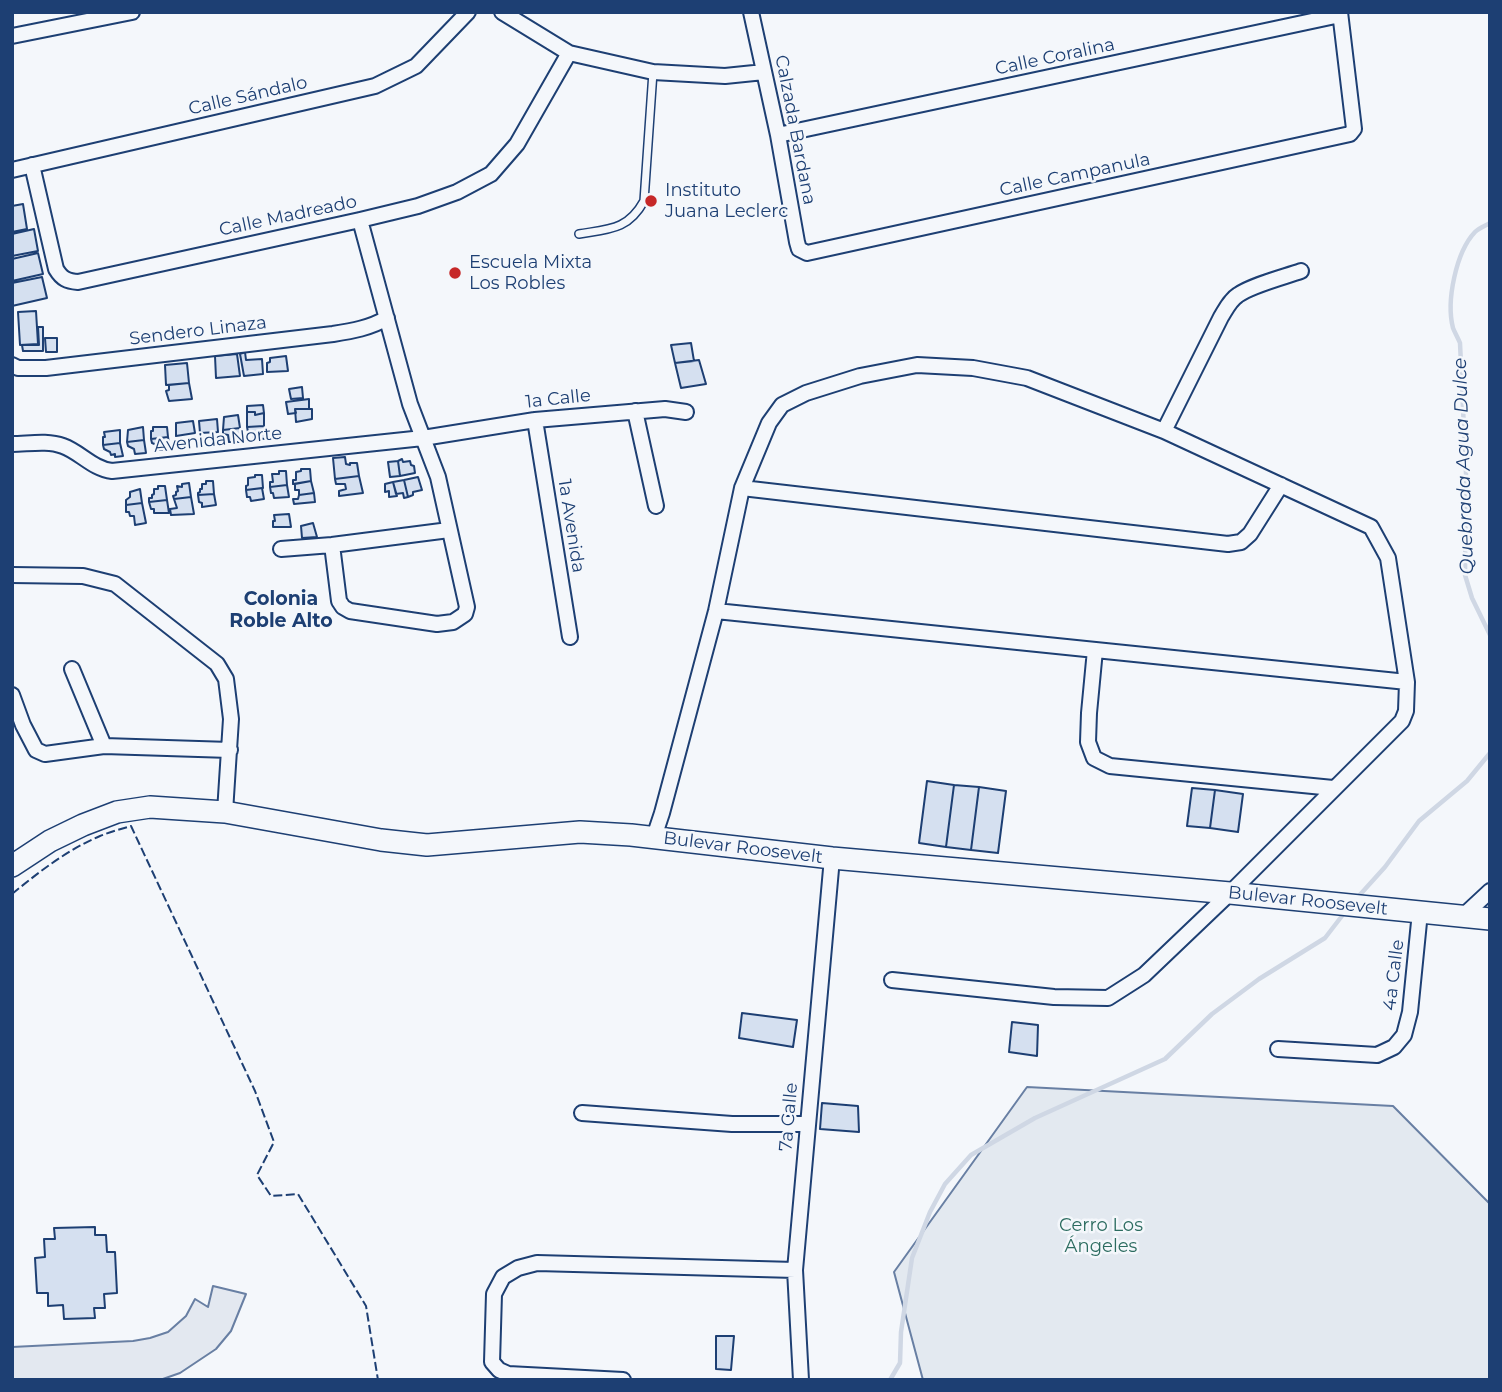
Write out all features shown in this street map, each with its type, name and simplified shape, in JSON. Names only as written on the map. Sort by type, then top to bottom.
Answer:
[{"type":"main road","name":"Bulevar Roosevelt","points":[[12,866],[50,841],[83,824],[117,811],[150,807],[225,812],[382,840],[427,845],[580,832],[654,837],[832,858],[1490,919]]},
{"type":"street","points":[[12,36],[132,12]]},
{"type":"street","name":"Calle Sándalo","points":[[12,170],[375,86],[416,66],[468,12]]},
{"type":"street","points":[[502,12],[569,53],[653,72],[725,76],[764,72]]},
{"type":"street","name":"Calzada Bardana","points":[[751,12],[778,135],[797,242],[804,253]]},
{"type":"street","name":"Calle Campanula","points":[[804,253],[1350,134],[1354,128],[1340,14]]},
{"type":"street","name":"Calle Coralina","points":[[778,135],[1340,14]]},
{"type":"street","name":"Calle Madreado","points":[[32,165],[56,269],[60,276],[68,281],[78,282],[418,206],[457,192],[491,174],[517,144],[569,53]]},
{"type":"street","points":[[332,545],[339,601],[351,611],[437,624],[453,622],[466,614],[467,607],[428,437],[410,404],[359,220]]},
{"type":"street","points":[[1164,431],[1230,302],[1245,290],[1301,271]]},
{"type":"street","name":"Sendero Linaza","points":[[12,365],[18,368],[46,368],[320,336],[364,328],[387,318]]},
{"type":"street","points":[[654,837],[716,611],[742,488],[769,423],[782,405],[806,393],[860,376],[917,365],[973,368],[1027,378],[1164,431],[1371,527],[1388,558],[1407,682],[1406,711],[1402,721],[1144,975],[1108,998],[1054,997],[892,980]]},
{"type":"street","name":"1a Calle","points":[[428,437],[535,420],[665,409],[687,412]]},
{"type":"street","points":[[635,411],[656,506]]},
{"type":"street","name":"1a Avenida","points":[[535,420],[570,637]]},
{"type":"street","name":"Avenida Norte","points":[[12,444],[44,443],[65,446],[99,467],[112,471],[428,437]]},
{"type":"street","points":[[742,488],[1228,544],[1241,541],[1250,534],[1281,485]]},
{"type":"street","points":[[281,549],[449,530]]},
{"type":"street","points":[[12,575],[83,576],[115,584],[217,664],[226,679],[231,719],[225,812]]},
{"type":"street","points":[[716,611],[1407,682]]},
{"type":"street","points":[[1095,650],[1088,742],[1094,758],[1110,766],[1333,788]]},
{"type":"street","points":[[72,668],[104,746]]},
{"type":"street","points":[[12,695],[36,750],[45,754],[104,746],[230,750]]},
{"type":"street","name":"7a Calle","points":[[801,1380],[795,1270],[832,858]]},
{"type":"street","points":[[1462,917],[1490,891]]},
{"type":"street","name":"4a Calle","points":[[1278,1049],[1377,1055],[1394,1047],[1404,1035],[1410,1012],[1420,912]]},
{"type":"street","points":[[582,1112],[732,1124],[808,1124]]},
{"type":"street","points":[[623,1380],[498,1375],[492,1362],[494,1294],[503,1277],[518,1268],[537,1263],[795,1270]]},
{"type":"lane","points":[[579,234],[617,228],[636,215],[643,201],[653,72]]},
{"type":"green space","name":"Cerro Los Ángeles","points":[[1027,1087],[1393,1106],[1490,1204],[1490,1380],[923,1380],[894,1272]]},
{"type":"shaded area","points":[[213,1286],[246,1294],[231,1331],[216,1349],[180,1373],[160,1380],[12,1380],[12,1347],[150,1338],[168,1332],[186,1316],[195,1299],[208,1307]]},
{"type":"building","points":[[23,204],[27,229],[12,232],[12,206]]},
{"type":"building","points":[[34,229],[38,251],[12,256],[12,234]]},
{"type":"building","points":[[38,253],[43,274],[12,281],[12,259]]},
{"type":"building","points":[[42,277],[47,298],[12,306],[12,283]]},
{"type":"building","points":[[36,311],[38,344],[20,345],[18,312]]},
{"type":"building","points":[[38,327],[43,327],[43,351],[23,351],[22,345],[39,345]]},
{"type":"building","points":[[45,338],[57,338],[57,352],[46,352]]},
{"type":"building","points":[[691,343],[694,361],[675,363],[671,345]]},
{"type":"building","points":[[245,352],[246,360],[262,359],[263,374],[244,376],[240,354]]},
{"type":"building","points":[[237,354],[240,376],[216,378],[215,356]]},
{"type":"building","points":[[286,356],[288,371],[267,372],[270,358]]},
{"type":"building","points":[[699,360],[706,384],[681,388],[675,363]]},
{"type":"building","points":[[187,363],[189,383],[166,385],[165,365]]},
{"type":"building","points":[[189,383],[192,399],[169,401],[166,391],[169,390],[169,385]]},
{"type":"building","points":[[302,387],[303,398],[291,399],[289,389]]},
{"type":"building","points":[[309,399],[309,409],[295,409],[296,413],[288,414],[286,402]]},
{"type":"building","points":[[263,405],[264,413],[255,415],[255,412],[247,412],[247,406]]},
{"type":"building","points":[[295,409],[312,409],[312,419],[296,422]]},
{"type":"building","points":[[247,412],[255,412],[255,415],[264,413],[264,426],[247,427]]},
{"type":"building","points":[[238,415],[240,428],[223,430],[224,417]]},
{"type":"building","points":[[217,419],[218,432],[200,433],[199,421]]},
{"type":"building","points":[[193,421],[195,433],[176,436],[176,423]]},
{"type":"building","points":[[264,426],[266,439],[253,438],[253,434],[248,432],[247,427]]},
{"type":"building","points":[[143,427],[144,440],[127,442],[128,430]]},
{"type":"building","points":[[153,427],[167,427],[168,437],[151,439]]},
{"type":"building","points":[[240,428],[243,442],[229,442],[228,435],[223,434],[223,430]]},
{"type":"building","points":[[120,430],[120,443],[103,445],[104,432]]},
{"type":"building","points":[[168,437],[170,450],[158,450],[151,439]]},
{"type":"building","points":[[144,440],[146,453],[135,454],[127,442]]},
{"type":"building","points":[[120,443],[123,456],[111,455],[103,445]]},
{"type":"building","points":[[345,457],[346,464],[357,463],[359,476],[335,479],[333,458]]},
{"type":"building","points":[[402,459],[403,462],[410,461],[415,473],[400,476],[398,461]]},
{"type":"building","points":[[398,461],[400,476],[390,477],[388,462]]},
{"type":"building","points":[[310,469],[311,481],[293,484],[296,472]]},
{"type":"building","points":[[279,471],[286,471],[287,485],[270,487],[270,482],[273,482],[272,474],[279,474]]},
{"type":"building","points":[[262,475],[263,488],[246,490],[248,478]]},
{"type":"building","points":[[359,476],[363,493],[339,496],[339,491],[346,489],[345,484],[336,484],[335,479]]},
{"type":"building","points":[[418,477],[422,490],[413,492],[413,495],[408,497],[404,480]]},
{"type":"building","points":[[404,480],[408,497],[404,498],[403,493],[396,494],[393,482]]},
{"type":"building","points":[[206,481],[213,481],[214,494],[198,495],[202,484],[206,484]]},
{"type":"building","points":[[311,481],[314,493],[299,495],[295,484]]},
{"type":"building","points":[[393,482],[397,496],[389,497],[389,491],[385,492],[385,484]]},
{"type":"building","points":[[189,483],[191,497],[174,499],[177,486],[182,487],[182,484]]},
{"type":"building","points":[[287,485],[289,497],[274,498],[270,487]]},
{"type":"building","points":[[158,486],[165,486],[167,500],[149,502],[154,489],[158,489]]},
{"type":"building","points":[[262,488],[264,499],[251,501],[250,497],[247,497],[246,490]]},
{"type":"building","points":[[140,489],[142,503],[126,505],[130,492]]},
{"type":"building","points":[[314,493],[315,502],[294,504],[293,499],[298,499],[299,495]]},
{"type":"building","points":[[214,494],[216,505],[202,507],[198,495]]},
{"type":"building","points":[[191,497],[194,514],[171,515],[170,509],[177,508],[174,499]]},
{"type":"building","points":[[167,500],[169,513],[154,513],[149,502]]},
{"type":"building","points":[[142,503],[146,523],[135,525],[134,516],[126,512],[126,505]]},
{"type":"building","points":[[289,514],[291,527],[273,527],[274,515]]},
{"type":"building","points":[[313,523],[317,537],[302,538],[301,526]]},
{"type":"building","points":[[927,781],[954,785],[946,847],[919,843]]},
{"type":"building","points":[[954,785],[979,787],[971,850],[946,847]]},
{"type":"building","points":[[979,787],[1006,791],[998,853],[971,850]]},
{"type":"building","points":[[1192,788],[1215,790],[1210,828],[1187,826]]},
{"type":"building","points":[[1215,790],[1243,794],[1238,832],[1210,828]]},
{"type":"building","points":[[742,1013],[797,1020],[793,1047],[739,1038]]},
{"type":"building","points":[[1012,1022],[1038,1025],[1037,1056],[1009,1052]]},
{"type":"building","points":[[822,1103],[858,1106],[859,1132],[820,1129]]},
{"type":"building","points":[[95,1227],[95,1235],[106,1235],[107,1252],[115,1252],[117,1293],[104,1294],[105,1308],[94,1308],[95,1318],[64,1319],[63,1305],[48,1306],[48,1293],[37,1293],[35,1258],[45,1257],[44,1239],[55,1239],[54,1228]]},
{"type":"building","points":[[716,1336],[734,1336],[731,1370],[716,1369]]},
{"type":"waterway","name":"Quebrada Agua Dulce","points":[[1490,223],[1475,232],[1468,241],[1454,277],[1451,304],[1453,328],[1460,343],[1466,473],[1465,575],[1472,598],[1490,635]]},
{"type":"waterway","name":"Quebrada Agua Dulce","points":[[1357,898],[1385,867],[1419,821],[1467,781],[1490,753]]},
{"type":"waterway","name":"Quebrada Agua Dulce","points":[[890,1380],[900,1363],[901,1332],[912,1258],[930,1212],[945,1184],[971,1155],[1035,1118],[1165,1059],[1212,1014],[1259,979],[1325,938],[1345,912]]},
{"type":"fence","points":[[12,894],[76,848],[100,836],[131,826],[255,1091],[274,1142],[257,1175],[271,1196],[298,1194],[366,1306],[378,1380]]},
{"type":"place","name":"Instituto Juana Leclerc","points":[[651,201]]},
{"type":"place","name":"Escuela Mixta Los Robles","points":[[455,273]]},
{"type":"district","name":"Colonia Roble Alto","points":[[281,610]]}]
